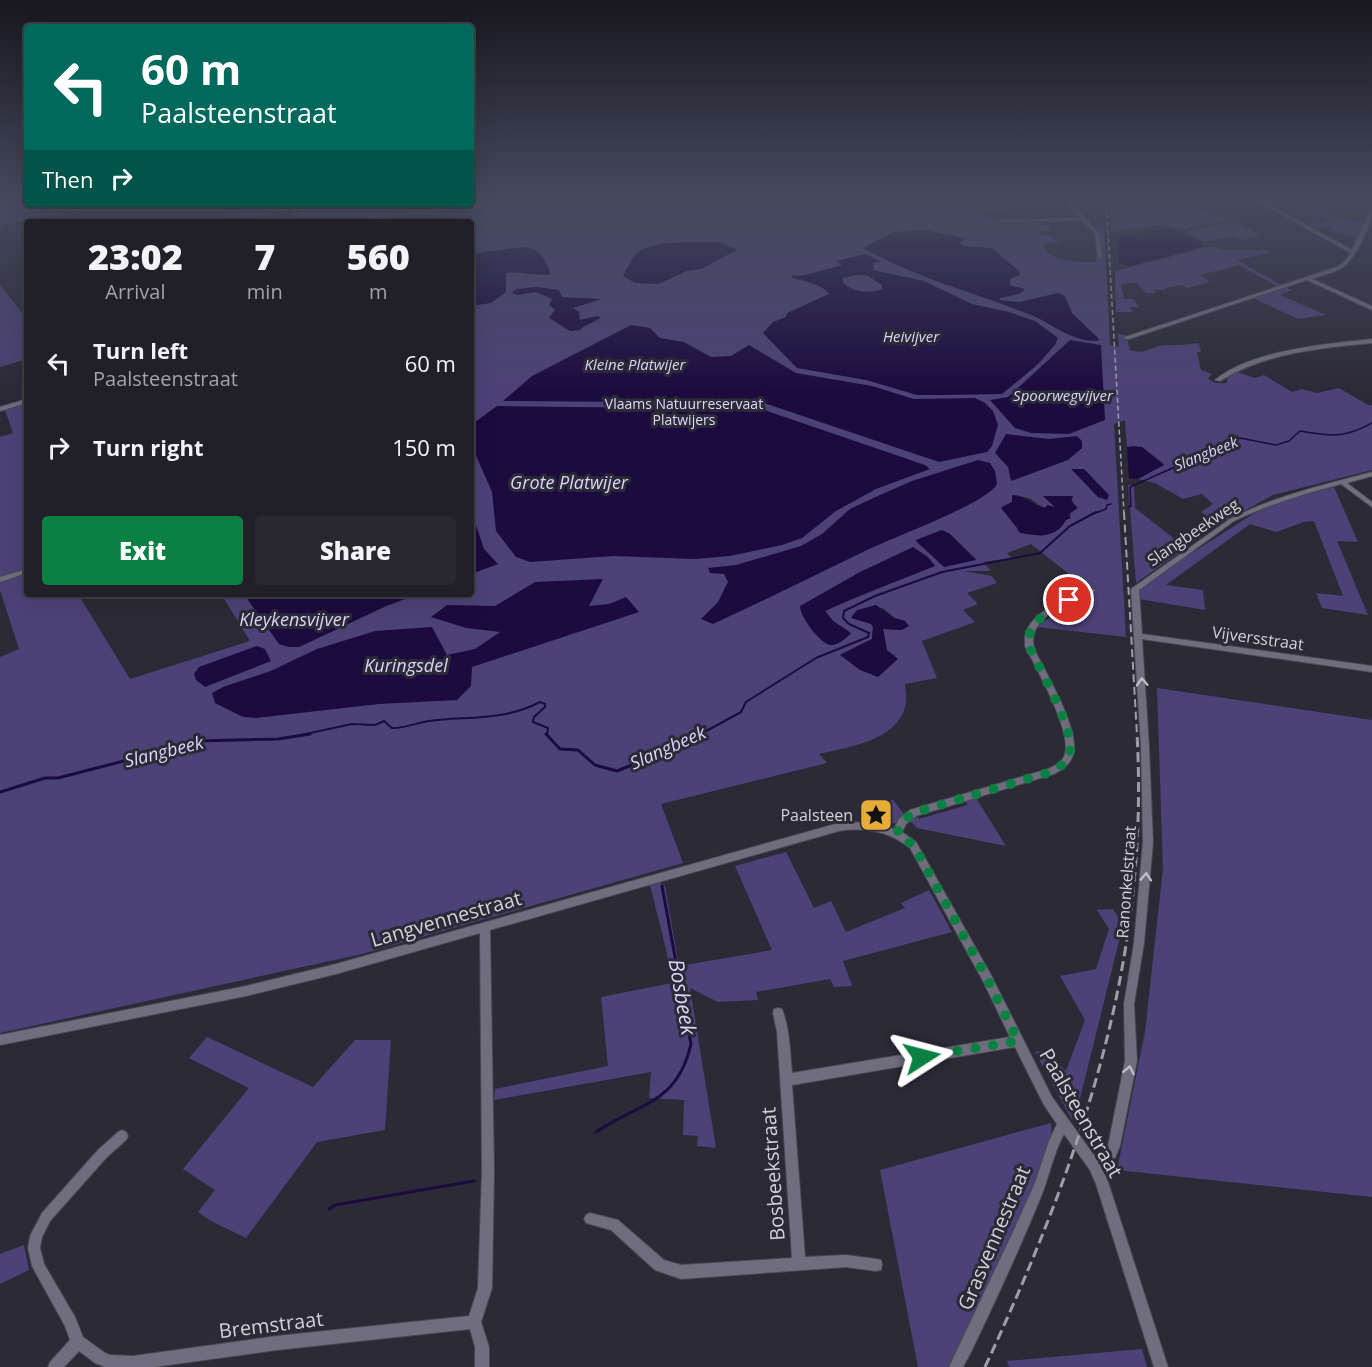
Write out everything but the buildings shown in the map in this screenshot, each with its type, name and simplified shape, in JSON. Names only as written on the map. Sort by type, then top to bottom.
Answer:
[{"type":"street","points":[[1127,338],[1309,279],[1344,266],[1346,262]]},
{"type":"street","points":[[1309,279],[1372,308]]},
{"type":"street","points":[[1218,380],[1235,370],[1279,356],[1325,346],[1372,341]]},
{"type":"street","points":[[0,409],[24,402]]},
{"type":"street","name":"Slangbeekweg","points":[[1135,589],[1248,511],[1277,498],[1372,474]]},
{"type":"street","points":[[1342,482],[1372,505]]},
{"type":"street","points":[[0,580],[24,572]]},
{"type":"street","name":"Ranonkelstraat","points":[[1094,1166],[1110,1156],[1114,1146],[1131,1061],[1129,1004],[1140,933],[1148,842],[1140,636],[1135,589]]},
{"type":"street","points":[[897,833],[902,822],[913,813],[1051,772],[1067,759],[1070,752],[1070,735],[1029,646],[1028,639],[1031,627],[1036,622],[1069,600],[1091,591]]},
{"type":"street","name":"Vijversstraat","points":[[1140,636],[1372,669]]},
{"type":"street","name":"Langvennestraat","points":[[0,1040],[246,991],[336,969],[839,827],[860,825],[897,833]]},
{"type":"street","name":"Paalsteenstraat","points":[[897,833],[913,845],[987,978],[1048,1101],[1094,1166],[1109,1202],[1161,1367]]},
{"type":"street","points":[[482,1367],[482,1347],[474,1322],[485,1288],[488,1171],[484,927]]},
{"type":"street","name":"Bosbeekstraat","points":[[778,1013],[783,1032],[799,1265]]},
{"type":"street","points":[[786,1080],[1018,1041]]},
{"type":"street","name":"Grasvennestraat","points":[[956,1367],[994,1293],[1042,1181],[1052,1141],[1064,1124]]},
{"type":"street","points":[[55,1367],[78,1342],[70,1322],[38,1266],[34,1248],[36,1236],[46,1217],[102,1154],[122,1136]]},
{"type":"street","points":[[590,1219],[614,1224],[654,1261],[681,1272],[846,1261],[876,1265]]},
{"type":"street","name":"Bremstraat","points":[[78,1342],[100,1358],[110,1362],[133,1365],[277,1343],[474,1322]]},
{"type":"green space","name":"Vlaams Natuurreservaat Platwijers","points":[[474,262],[1106,262],[1110,345],[1119,347],[1118,334],[1126,335],[1130,350],[1140,352],[1164,345],[1199,343],[1201,352],[1197,352],[1201,370],[1212,374],[1208,379],[1216,383],[1227,383],[1227,377],[1237,372],[1255,378],[1264,375],[1292,392],[1302,389],[1317,393],[1339,388],[1368,405],[1372,405],[1372,470],[1273,495],[1219,525],[1201,512],[1213,504],[1202,494],[1183,499],[1155,483],[1138,479],[1164,464],[1142,447],[1127,447],[1125,420],[1114,424],[1126,637],[1037,627],[1068,604],[1092,592],[1031,544],[1007,553],[1012,558],[983,562],[991,571],[963,571],[992,576],[997,583],[967,593],[978,604],[963,610],[975,622],[922,641],[937,678],[905,684],[906,700],[902,715],[895,725],[872,740],[819,754],[827,763],[661,804],[683,863],[362,954],[0,1033],[0,657],[19,649],[0,590],[0,582],[24,573],[24,597],[80,597],[130,679],[250,641],[223,597],[246,597],[279,644],[299,647],[410,597],[474,597],[474,573],[491,566],[474,535]],"holes":[[[1017,495],[1048,508],[1047,505],[1056,508],[1043,496],[1072,499],[1074,505],[1068,519],[1043,536],[1021,533],[1001,507],[1012,502]],[[942,530],[950,534],[976,559],[944,566],[916,540]],[[935,566],[825,611],[833,621],[851,633],[800,608]],[[883,608],[895,618],[905,621],[902,630],[883,629],[887,651],[896,656],[841,654],[872,639],[871,624],[852,617],[854,613]],[[308,653],[215,703],[223,687],[271,671]]]},
{"type":"green space","points":[[1151,262],[1240,262],[1283,286],[1278,287],[1239,265],[1200,275],[1210,282],[1188,288],[1182,285],[1164,288],[1166,290],[1154,290],[1156,293],[1146,293],[1137,283],[1121,284],[1124,299],[1133,299],[1139,307],[1130,307],[1133,312],[1116,312],[1115,271]]},
{"type":"green space","points":[[0,285],[24,315],[24,360],[0,367]]},
{"type":"green space","points":[[1286,288],[1292,290],[1280,295],[1326,315],[1298,319],[1253,298]]},
{"type":"green space","points":[[24,404],[24,570],[0,578],[0,437],[13,433],[5,410]]},
{"type":"green space","points":[[1128,485],[1134,485],[1135,508],[1186,548],[1136,583]]},
{"type":"green space","points":[[1334,487],[1358,542],[1337,541],[1368,615],[1322,608],[1316,593],[1343,596],[1314,521],[1304,522],[1276,532],[1250,524],[1166,585],[1203,590],[1205,610],[1139,599],[1140,590],[1154,577],[1253,514],[1280,501]]},
{"type":"green space","points":[[1157,688],[1372,720],[1372,1197],[1117,1170],[1145,1032],[1163,868]]},
{"type":"green space","points":[[976,798],[1006,846],[917,828],[909,820],[916,815],[919,819],[968,805],[965,801]]},
{"type":"green space","points":[[893,800],[904,814],[897,824],[872,819],[870,806]]},
{"type":"green space","points":[[786,852],[814,908],[831,901],[846,932],[905,908],[901,903],[929,890],[952,932],[843,961],[852,986],[834,987],[830,979],[756,992],[758,1000],[718,1002],[690,988],[716,1148],[697,1146],[698,1136],[683,1135],[684,1100],[649,1098],[651,1072],[494,1100],[495,1089],[608,1066],[601,997],[672,983],[650,885],[659,882],[665,886],[679,966],[772,950],[735,866]]},
{"type":"green space","points":[[1113,909],[1123,925],[1076,1115],[1072,1120],[1035,1052],[1045,1050],[1066,1071],[1085,1020],[1060,976],[1096,969],[1109,929],[1097,910]]},
{"type":"green space","points":[[207,1037],[313,1087],[355,1040],[391,1040],[385,1130],[317,1142],[246,1238],[198,1212],[215,1190],[183,1169],[249,1088],[189,1058]]},
{"type":"green space","points":[[1051,1123],[1049,1145],[1041,1171],[950,1367],[918,1367],[880,1170]]},
{"type":"green space","points":[[24,1245],[29,1270],[0,1284],[0,1254]]},
{"type":"green space","points":[[1142,1349],[1147,1367],[1009,1367],[1007,1361]]},
{"type":"water","points":[[474,262],[545,262],[551,274],[506,273],[506,292],[491,303],[474,306]]},
{"type":"water","points":[[630,262],[715,262],[658,284],[635,283],[623,276]]},
{"type":"water","name":"Heivijver","points":[[837,262],[882,262],[874,262],[873,270],[924,281],[972,304],[1009,312],[1035,321],[1058,338],[1055,345],[1037,365],[1002,394],[917,395],[866,380],[797,368],[763,333],[773,322],[786,317],[787,313],[829,294],[816,285],[790,276],[805,275],[842,265]],"holes":[[[857,275],[868,276],[882,285],[882,289],[862,291],[843,283],[843,278]]]},
{"type":"water","points":[[890,262],[1008,262],[1019,271],[1020,275],[1010,279],[1010,285],[1025,289],[1000,300],[1019,302],[1058,293],[1065,296],[1072,313],[1099,339],[1098,341],[1078,338],[1006,305]]},
{"type":"water","points":[[1119,262],[1146,262],[1131,266]]},
{"type":"water","points":[[537,287],[559,290],[562,297],[602,299],[573,308],[579,312],[580,320],[597,316],[601,318],[580,330],[570,331],[549,318],[555,310],[549,305],[552,299],[536,292],[518,295],[512,293],[516,289]]},
{"type":"water","name":"Kleine Platwijer","points":[[631,325],[650,328],[660,338],[684,342],[711,357],[731,356],[749,345],[796,373],[872,386],[914,399],[975,398],[985,403],[993,411],[998,425],[992,446],[987,452],[939,462],[764,403],[503,401],[532,376]]},
{"type":"water","name":"Spoorwegvijver","points":[[1070,340],[1101,345],[1105,420],[1069,434],[1031,433],[1015,428],[990,400],[1008,397]]},
{"type":"water","name":"Grote Platwijer","points":[[497,406],[761,409],[925,465],[930,469],[876,489],[836,511],[802,538],[782,545],[730,556],[695,559],[613,556],[530,562],[516,557],[496,531],[492,492],[474,451],[474,423]]},
{"type":"water","points":[[1006,434],[1049,439],[1077,436],[1082,441],[1082,448],[1068,460],[1011,481],[1008,467],[995,453]]},
{"type":"water","points":[[1127,447],[1142,447],[1164,465],[1138,479],[1129,478]]},
{"type":"water","points":[[978,460],[990,463],[995,471],[997,484],[990,492],[976,501],[713,624],[701,619],[718,602],[728,582],[724,574],[710,573],[708,568],[736,565],[801,546],[822,534],[850,509],[912,481]]},
{"type":"water","points":[[1071,469],[1084,469],[1109,495],[1107,500],[1098,497]]},
{"type":"water","points":[[1012,495],[1022,497],[1045,508],[1047,505],[1055,507],[1043,496],[1073,496],[1071,501],[1078,508],[1069,514],[1071,518],[1052,533],[1041,535],[1021,533],[1001,508],[1012,502]]},
{"type":"water","points":[[474,519],[484,549],[498,564],[474,573]]},
{"type":"water","points":[[942,530],[950,534],[976,560],[944,567],[916,540]]},
{"type":"water","points":[[913,547],[928,557],[935,566],[825,611],[833,621],[851,633],[840,642],[833,645],[827,644],[814,632],[806,621],[800,606],[860,572]]},
{"type":"water","name":"Kuringsdel","points":[[603,579],[589,606],[609,604],[626,597],[639,612],[472,667],[471,686],[457,700],[379,704],[256,718],[243,717],[215,703],[212,693],[223,687],[271,671],[317,649],[375,631],[432,627],[447,655],[475,649],[500,632],[466,628],[431,617],[447,605],[495,606],[535,582]]},
{"type":"water","name":"Kleykensvijver","points":[[246,597],[410,597],[299,647],[279,644]]},
{"type":"water","points":[[876,605],[894,618],[905,621],[909,626],[902,630],[883,629],[887,650],[898,659],[878,677],[860,670],[840,655],[872,639],[871,624],[851,618],[857,610]]},
{"type":"water","points":[[257,646],[265,649],[271,661],[205,687],[196,680],[194,674],[199,667]]},
{"type":"waterway","name":"Slangbeek","points":[[1129,507],[1131,506],[1130,487],[1240,438],[1276,445],[1289,441],[1300,431],[1337,435],[1353,432],[1372,423]]},
{"type":"waterway","name":"Slangbeek","points":[[1093,514],[1106,509],[1107,505],[1111,504]]},
{"type":"waterway","name":"Slangbeek","points":[[699,735],[741,712],[746,702],[816,658],[868,637],[869,633],[849,624],[843,618],[844,611],[875,596],[942,572],[1040,553],[1070,526],[1096,512]]},
{"type":"waterway","name":"Slangbeek","points":[[301,735],[352,724],[375,725],[384,721],[392,728],[397,728],[429,721],[486,717],[513,712],[540,702],[545,704],[545,707],[534,717],[533,722],[548,728],[547,735]]},
{"type":"waterway","name":"Slangbeek","points":[[0,792],[45,778],[58,778],[174,748],[181,749],[196,741],[278,739],[310,734]]},
{"type":"waterway","name":"Slangbeek","points":[[546,734],[560,749],[578,750],[595,765],[617,771],[691,741],[701,734]]},
{"type":"waterway","name":"Bosbeek","points":[[596,1132],[642,1107],[667,1090],[677,1079],[685,1064],[691,1044],[662,886]]},
{"type":"waterway","name":"Bosbeek","points":[[329,1209],[335,1205],[474,1181]]},
{"type":"railway","points":[[1110,262],[1124,514]]},
{"type":"railway","points":[[1124,512],[1137,735]]},
{"type":"railway","points":[[985,1367],[1051,1214],[1102,1060],[1120,981],[1132,901],[1138,819],[1137,734]]},
{"type":"place","name":"Paalsteen","points":[[876,815]]},
{"type":"route","points":[[922,1057],[1018,1041],[987,978],[920,857],[913,845],[897,833],[902,822],[913,813],[1051,772],[1067,759],[1070,752],[1070,735],[1029,646],[1028,639],[1031,627],[1036,622],[1069,600]]}]
